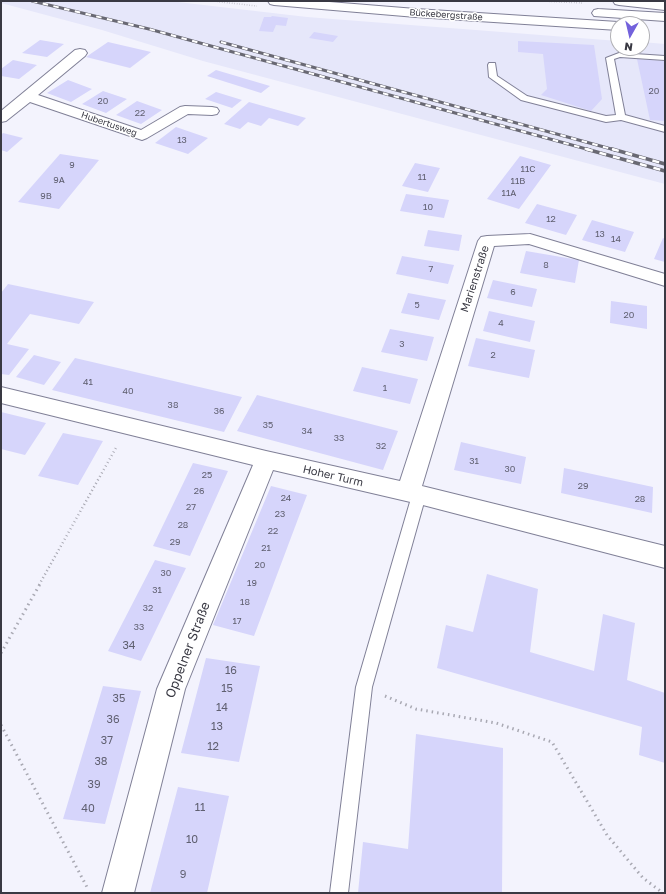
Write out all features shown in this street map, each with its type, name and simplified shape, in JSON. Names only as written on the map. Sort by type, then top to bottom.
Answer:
[{"type":"main road","name":"Bückebergstraße","points":[[274,1],[610,25]]},
{"type":"main road","points":[[619,1],[665,6]]},
{"type":"main road","name":"Bückebergstraße","points":[[497,6],[665,17]]},
{"type":"main road","points":[[650,28],[665,29]]},
{"type":"main road","points":[[1,118],[80,53]]},
{"type":"main road","name":"Hubertusweg","points":[[27,96],[142,135],[185,110],[212,111]]},
{"type":"main road","name":"Marienstraße","points":[[413,494],[487,241],[530,239],[665,280]]},
{"type":"main road","name":"Hoher Turm","points":[[1,395],[128,427],[413,494],[665,557]]},
{"type":"main road","name":"Oppelner Straße","points":[[118,893],[171,689],[266,460]]},
{"type":"lane","points":[[621,117],[610,58],[619,55],[665,58]]},
{"type":"lane","points":[[492,64],[492,77],[524,98],[606,119],[621,117],[665,128]]},
{"type":"lane","points":[[339,893],[364,687],[413,494]]},
{"type":"path","points":[[1,653],[128,427]]},
{"type":"path","points":[[364,687],[416,709],[496,723],[552,742],[607,835],[643,878],[663,893]]},
{"type":"path","points":[[1,725],[90,893]]},
{"type":"shaded area","points":[[1,1],[169,1],[307,17],[610,40],[610,56],[650,56],[650,43],[665,44],[665,184],[203,61],[102,30],[1,3]]},
{"type":"building","points":[[272,16],[288,18],[286,26],[276,25],[273,32],[259,31],[264,17]]},
{"type":"building","points":[[314,32],[338,36],[333,42],[309,38]]},
{"type":"building","points":[[40,40],[64,44],[47,57],[22,53]]},
{"type":"building","points":[[518,41],[594,45],[602,99],[591,111],[541,95],[547,89],[543,54],[518,52]]},
{"type":"building","points":[[108,42],[151,52],[130,68],[86,57]]},
{"type":"building","points":[[637,59],[665,61],[665,121],[650,120]]},
{"type":"building","points":[[13,60],[37,65],[19,79],[1,76],[1,69]]},
{"type":"building","points":[[216,70],[270,86],[261,93],[207,76]]},
{"type":"building","points":[[68,80],[92,89],[71,102],[47,93]]},
{"type":"building","points":[[103,91],[127,99],[106,113],[82,104]]},
{"type":"building","points":[[216,92],[242,100],[232,108],[205,99]]},
{"type":"building","points":[[137,101],[162,110],[141,124],[116,115]]},
{"type":"building","points":[[249,102],[306,118],[298,126],[269,118],[261,126],[248,122],[240,129],[224,124]]},
{"type":"building","points":[[176,127],[208,138],[188,154],[155,143]]},
{"type":"building","points":[[3,133],[23,138],[7,152],[1,150],[1,135]]},
{"type":"building","points":[[60,154],[99,160],[59,209],[18,202]]},
{"type":"building","points":[[520,156],[551,165],[519,209],[487,199]]},
{"type":"building","points":[[415,163],[440,168],[428,192],[402,186]]},
{"type":"building","points":[[406,194],[449,200],[444,218],[400,211]]},
{"type":"building","points":[[537,204],[577,215],[566,235],[525,223]]},
{"type":"building","points":[[592,220],[634,232],[625,252],[582,240]]},
{"type":"building","points":[[428,230],[462,235],[459,251],[424,246]]},
{"type":"building","points":[[663,238],[665,239],[665,262],[654,259]]},
{"type":"building","points":[[526,251],[579,260],[575,283],[520,273]]},
{"type":"building","points":[[402,256],[454,265],[448,284],[396,274]]},
{"type":"building","points":[[493,280],[537,289],[532,307],[487,298]]},
{"type":"building","points":[[8,284],[94,302],[79,324],[30,314],[7,344],[29,349],[9,375],[1,374],[1,293]]},
{"type":"building","points":[[408,293],[446,300],[439,320],[401,313]]},
{"type":"building","points":[[611,301],[647,306],[647,329],[610,323]]},
{"type":"building","points":[[489,311],[535,321],[530,342],[483,331]]},
{"type":"building","points":[[390,329],[434,337],[427,361],[381,352]]},
{"type":"building","points":[[476,338],[535,350],[529,378],[468,366]]},
{"type":"building","points":[[34,355],[61,362],[44,385],[16,377]]},
{"type":"building","points":[[75,358],[242,397],[224,432],[52,390]]},
{"type":"building","points":[[362,367],[418,379],[410,404],[353,391]]},
{"type":"building","points":[[257,395],[398,431],[383,470],[237,431]]},
{"type":"building","points":[[1,412],[46,423],[25,455],[1,449]]},
{"type":"building","points":[[63,433],[103,441],[78,485],[38,476]]},
{"type":"building","points":[[461,442],[526,457],[521,484],[454,470]]},
{"type":"building","points":[[193,463],[228,471],[190,556],[153,546]]},
{"type":"building","points":[[564,468],[653,487],[652,513],[561,493]]},
{"type":"building","points":[[271,486],[307,495],[254,636],[213,625]]},
{"type":"building","points":[[155,560],[186,568],[141,661],[108,651]]},
{"type":"building","points":[[487,574],[538,589],[530,652],[594,671],[603,614],[635,623],[627,680],[665,693],[665,763],[639,755],[642,727],[437,668],[446,625],[473,632]]},
{"type":"building","points":[[206,658],[260,666],[239,762],[181,753]]},
{"type":"building","points":[[103,686],[141,691],[105,824],[63,819]]},
{"type":"building","points":[[416,734],[503,748],[502,893],[358,893],[363,842],[408,849]]},
{"type":"building","points":[[178,787],[229,796],[207,893],[150,893]]},
{"type":"railway","points":[[32,1],[149,29],[590,150]]},
{"type":"railway","points":[[221,42],[615,150]]},
{"type":"railway","points":[[586,149],[665,171]]},
{"type":"railway","points":[[612,149],[665,164]]}]
